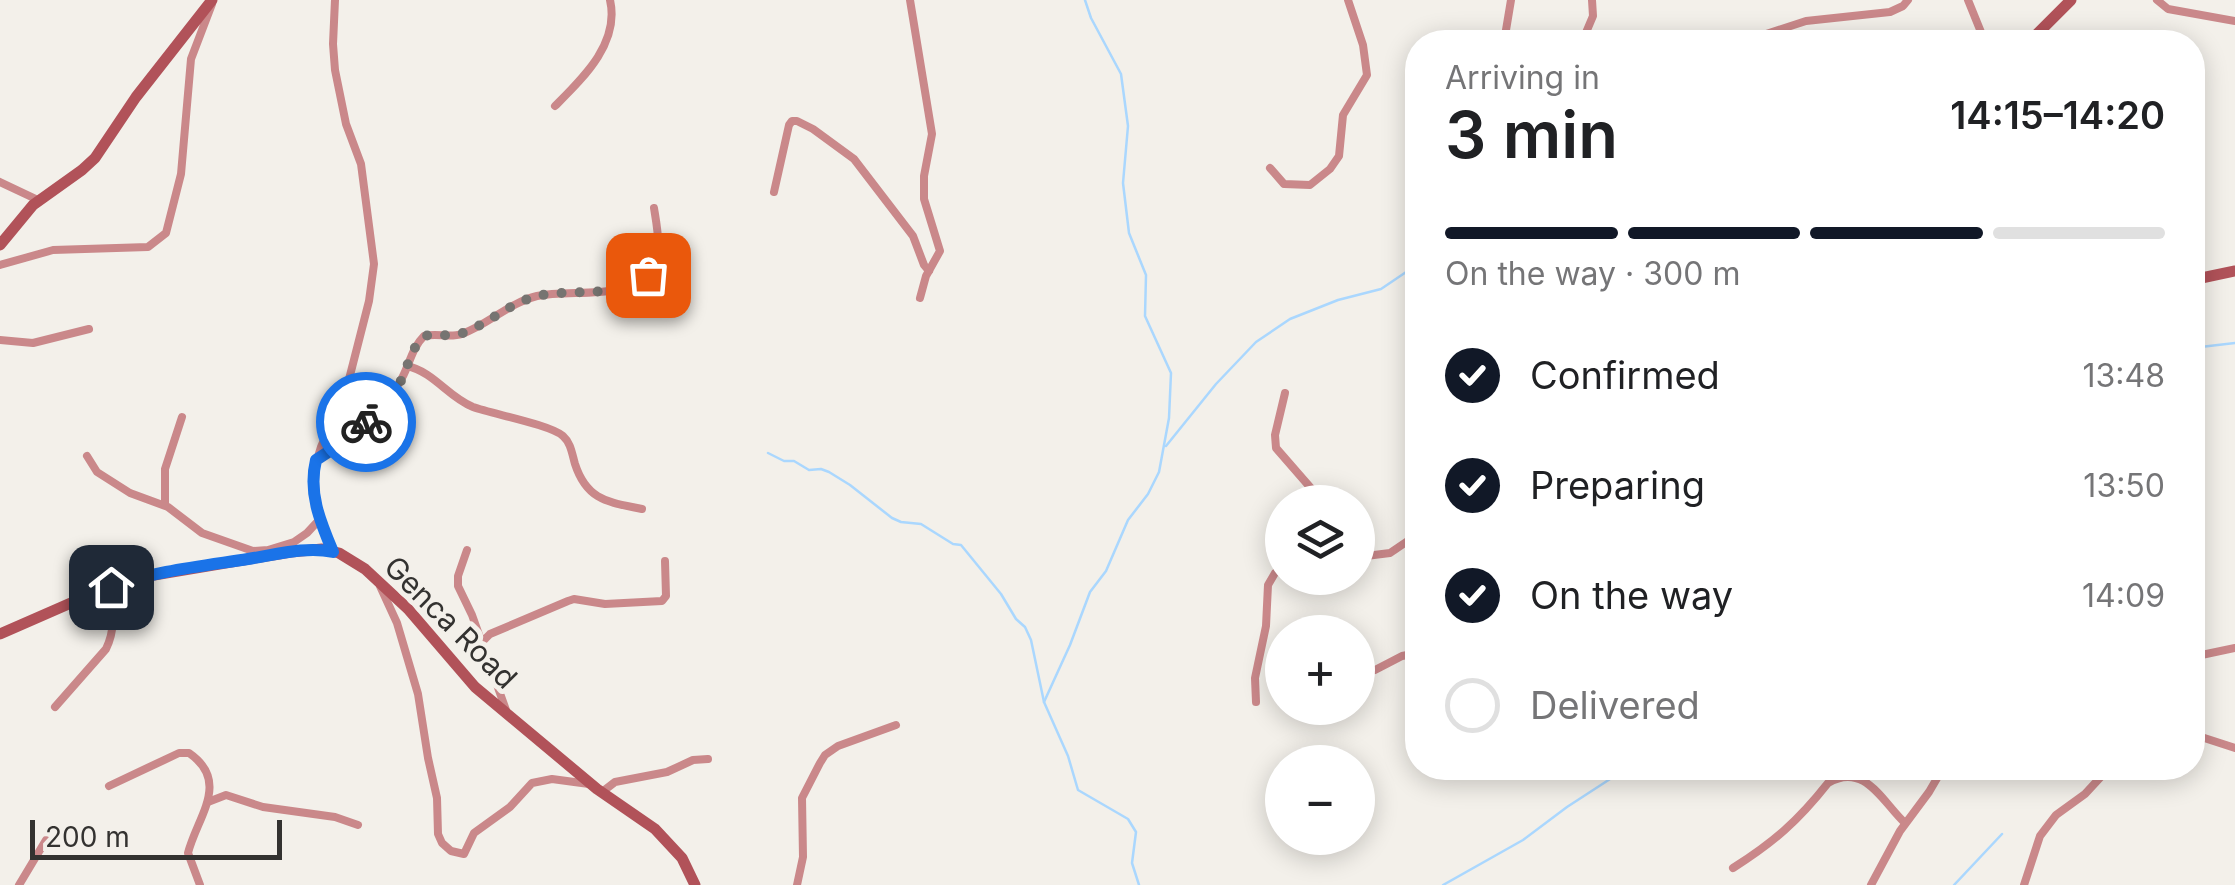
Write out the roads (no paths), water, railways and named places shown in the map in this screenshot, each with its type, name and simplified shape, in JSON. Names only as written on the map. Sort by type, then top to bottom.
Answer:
[{"type":"street","points":[[0,245],[38,200],[95,158],[136,97],[212,0]]},
{"type":"street","points":[[0,265],[52,250],[148,247],[166,233],[181,174],[192,59],[212,0]]},
{"type":"street","points":[[0,634],[111,587],[154,576],[291,552],[333,552],[312,485],[316,460],[346,391],[370,301],[374,264],[360,164],[346,124],[335,70],[334,0]]},
{"type":"street","points":[[555,106],[599,56],[612,24],[610,0]]},
{"type":"street","points":[[910,0],[932,134],[924,199],[940,251],[928,270],[920,298]]},
{"type":"street","points":[[1270,168],[1284,184],[1303,187],[1321,178],[1340,156],[1343,115],[1367,75],[1363,45],[1348,0]]},
{"type":"street","points":[[1506,30],[1511,0]]},
{"type":"street","points":[[1587,30],[1593,16],[1592,0]]},
{"type":"street","points":[[1778,30],[1806,21],[1890,12],[1908,0]]},
{"type":"street","points":[[1968,0],[1981,30]]},
{"type":"street","points":[[2042,30],[2071,0]]},
{"type":"street","points":[[2157,0],[2168,9],[2235,22]]},
{"type":"street","points":[[774,192],[789,125],[797,121],[854,159],[913,236],[928,270]]},
{"type":"street","points":[[0,182],[38,200]]},
{"type":"street","points":[[316,460],[361,428],[394,392],[418,342],[428,335],[462,334],[509,306],[537,296],[612,291],[641,281],[653,270],[657,252],[654,208]]},
{"type":"street","points":[[2205,277],[2235,271]]},
{"type":"street","points":[[0,340],[33,343],[89,329]]},
{"type":"street","points":[[408,366],[428,374],[469,405],[562,435],[578,473],[599,499],[642,509]]},
{"type":"street","points":[[1285,393],[1275,435],[1276,448],[1309,485]]},
{"type":"street","points":[[165,506],[165,469],[182,417]]},
{"type":"street","points":[[88,456],[103,477],[130,493],[165,506],[202,533],[256,552],[294,542],[320,519]]},
{"type":"street","points":[[1375,555],[1390,553],[1405,543]]},
{"type":"street","points":[[467,550],[458,586],[508,714]]},
{"type":"street","name":"Genca Road","points":[[333,552],[351,559],[380,582],[427,629],[475,687],[597,788],[655,830],[682,858],[695,885]]},
{"type":"street","points":[[480,644],[496,630],[568,600],[605,604],[662,601],[666,596],[665,561]]},
{"type":"street","points":[[380,582],[418,694],[436,792],[438,834],[442,843],[456,854],[464,854],[474,833],[538,780],[597,788],[667,772],[698,758],[708,760]]},
{"type":"street","points":[[55,707],[110,640],[114,616],[111,587]]},
{"type":"street","points":[[1256,702],[1255,678],[1266,626],[1267,595]]},
{"type":"street","points":[[2205,654],[2235,648]]},
{"type":"street","points":[[1375,670],[1405,655]]},
{"type":"street","points":[[798,885],[803,857],[802,798],[820,763],[838,746],[896,725]]},
{"type":"street","points":[[2205,738],[2235,748]]},
{"type":"street","points":[[109,786],[170,756],[184,752],[195,756],[206,770],[210,786],[208,802],[188,848],[200,885]]},
{"type":"street","points":[[1733,868],[1790,827],[1832,780]]},
{"type":"street","points":[[1858,780],[1872,785],[1905,823]]},
{"type":"street","points":[[1872,885],[1905,823],[1936,780]]},
{"type":"street","points":[[2024,885],[2040,836],[2056,815],[2086,794],[2098,780]]},
{"type":"street","points":[[208,802],[226,795],[263,807],[358,824]]},
{"type":"street","points":[[19,885],[46,840]]},
{"type":"waterway","points":[[1044,702],[1090,592],[1106,571],[1128,520],[1159,472],[1169,418],[1171,373],[1145,316],[1146,275],[1129,233],[1123,183],[1128,126],[1121,74],[1085,0]]},
{"type":"waterway","points":[[1166,446],[1256,342],[1290,319],[1338,300],[1381,289],[1405,273]]},
{"type":"waterway","points":[[2205,346],[2235,343]]},
{"type":"waterway","points":[[768,453],[809,470],[829,472],[892,518],[921,524],[961,545],[1025,627],[1044,702],[1078,790],[1128,819],[1136,832],[1132,863],[1139,885]]},
{"type":"waterway","points":[[1443,885],[1523,840],[1609,780]]},
{"type":"waterway","points":[[1954,885],[2002,834]]}]
